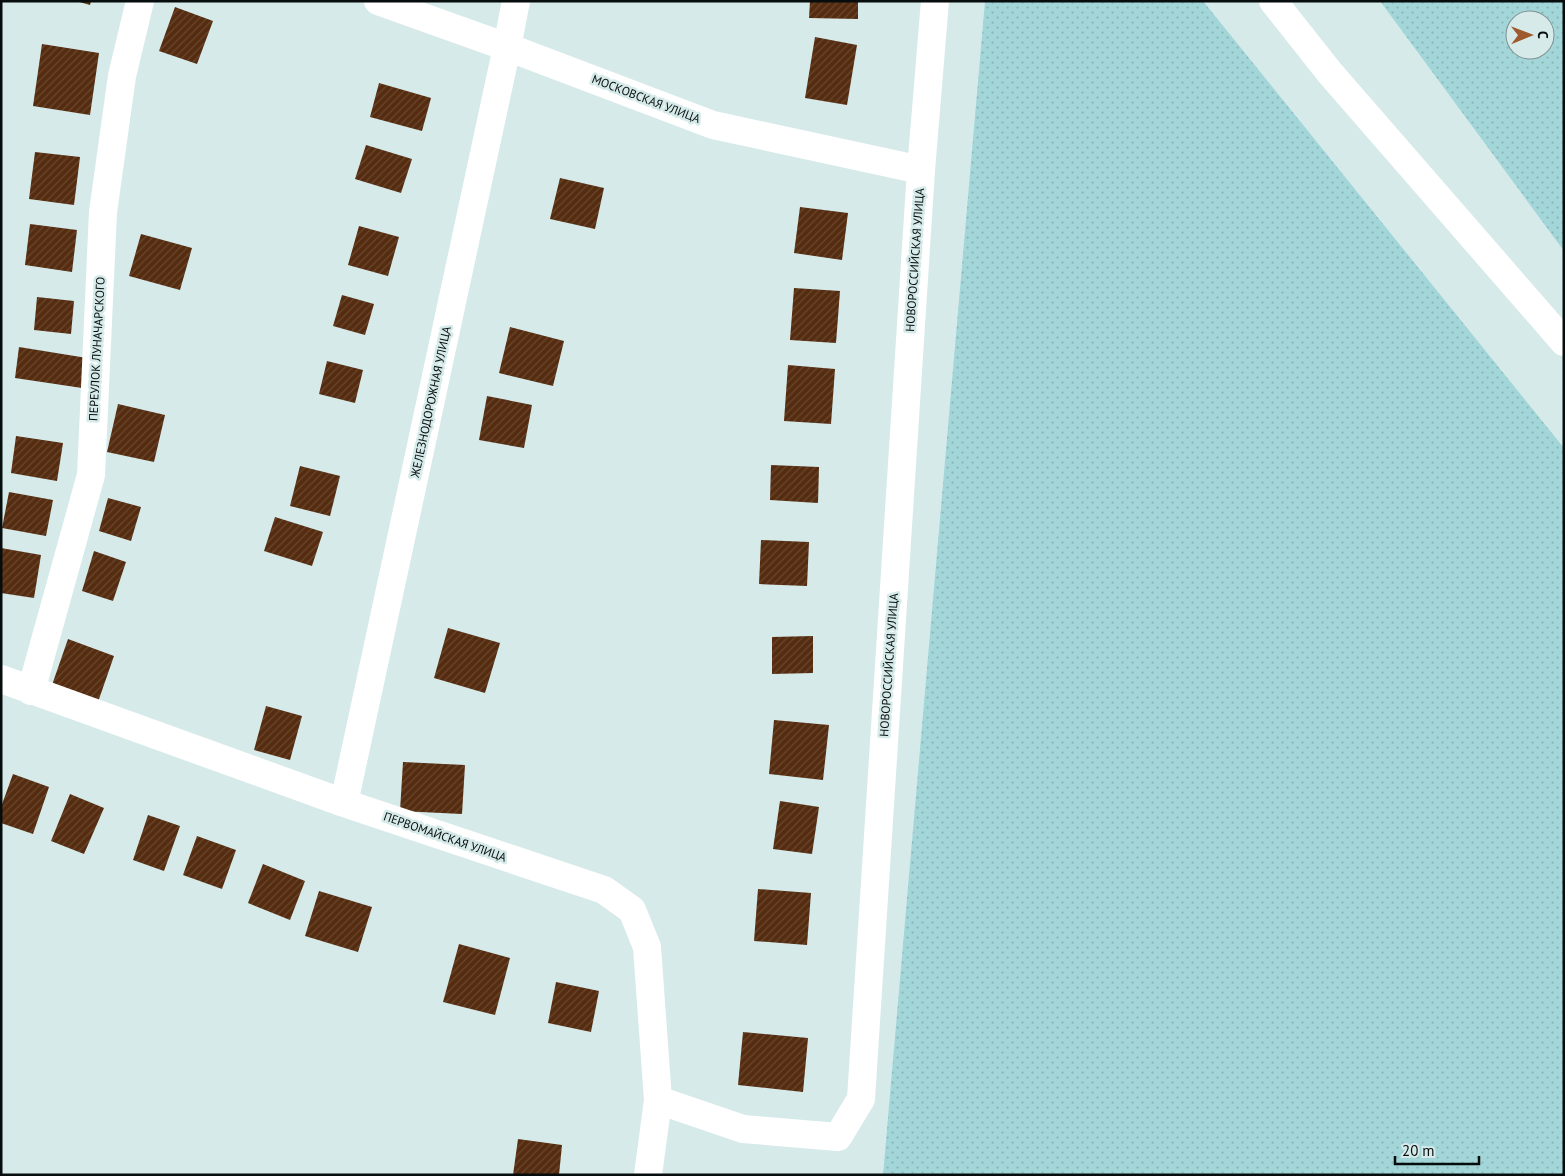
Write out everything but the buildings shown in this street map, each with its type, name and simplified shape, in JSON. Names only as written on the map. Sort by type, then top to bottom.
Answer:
[{"type":"street","name":"ПЕРЕУЛОК ЛУНАЧАРСКОГО","points":[[31,691],[91,475],[103,212],[122,76],[140,1]]},
{"type":"street","name":"МОСКОВСКАЯ УЛИЦА","points":[[378,1],[713,124],[921,170]]},
{"type":"street","name":"ЖЕЛЕЗНОДОРОЖНАЯ УЛИЦА","points":[[344,803],[516,1]]},
{"type":"street","name":"НОВОРОССИЙСКАЯ УЛИЦА","points":[[658,1100],[743,1129],[838,1137],[861,1099],[921,170],[936,1]]},
{"type":"street","points":[[1273,1],[1330,73],[1564,342]]},
{"type":"street","name":"ПЕРВОМАЙСКАЯ УЛИЦА","points":[[1,679],[344,803],[604,890],[632,910],[647,947],[658,1100],[648,1175]]},
{"type":"shaded area","points":[[985,1],[1203,1],[1564,448],[1564,1175],[883,1175]]},
{"type":"shaded area","points":[[1380,1],[1564,1],[1564,251]]}]
